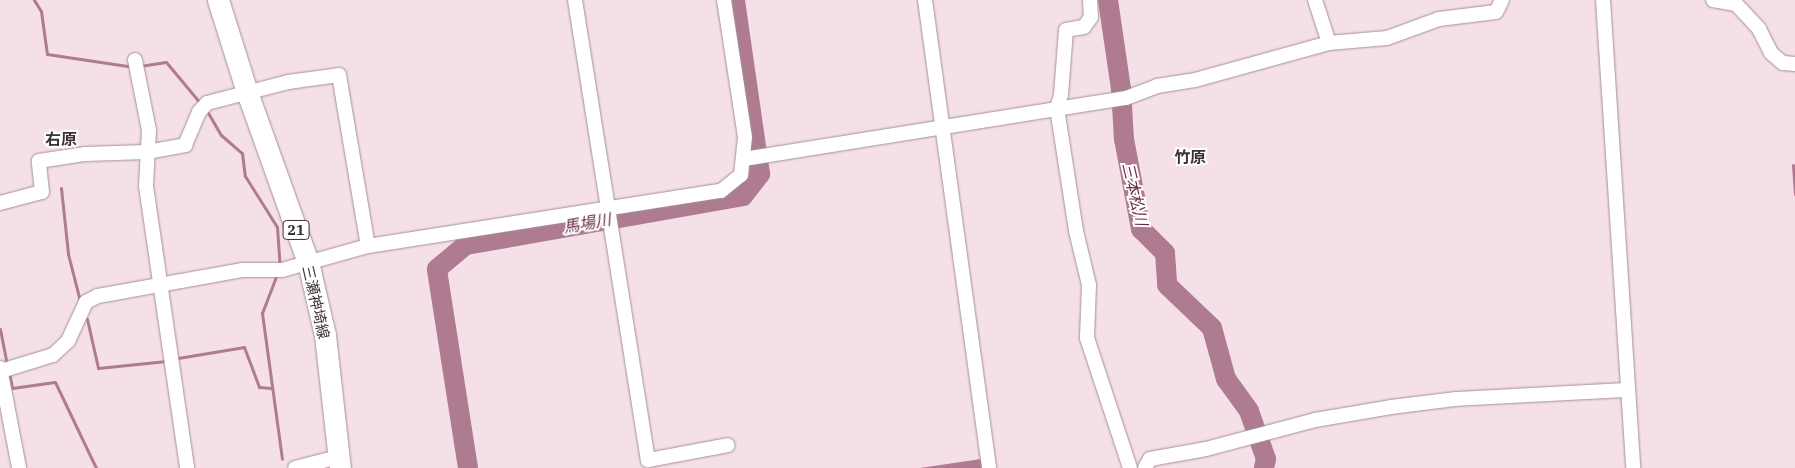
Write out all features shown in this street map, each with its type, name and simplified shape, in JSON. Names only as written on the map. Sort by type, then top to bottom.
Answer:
[{"type":"main road","name":"三瀬神埼線","points":[[218,0],[246,92],[308,262],[325,335],[339,462]]},
{"type":"street","points":[[575,0],[648,460],[728,445]]},
{"type":"street","points":[[19,468],[0,369],[53,355],[68,341],[86,302],[98,296],[242,270],[276,270],[368,246],[721,191],[741,175],[744,159],[744,137],[724,0]]},
{"type":"street","points":[[925,0],[989,468]]},
{"type":"street","points":[[1090,0],[1090,17],[1084,27],[1066,30],[1061,95],[1057,108],[1076,231],[1089,285],[1088,338],[1130,468]]},
{"type":"street","points":[[1315,0],[1329,43]]},
{"type":"street","points":[[744,159],[1109,99],[1126,98],[1156,86],[1195,80],[1329,43],[1387,38],[1438,19],[1496,12],[1502,0]]},
{"type":"street","points":[[1603,0],[1633,468]]},
{"type":"street","points":[[1713,0],[1736,4],[1759,29],[1771,53],[1783,63],[1795,64]]},
{"type":"street","points":[[135,60],[149,130],[146,186],[187,468]]},
{"type":"street","points":[[0,203],[42,192],[39,161],[85,154],[147,152],[185,145],[199,112],[207,103],[246,92],[339,75],[368,246]]},
{"type":"street","points":[[1145,468],[1150,459],[1206,449],[1267,431],[1333,417],[1455,400],[1628,390]]},
{"type":"street","points":[[295,468],[339,462]]},
{"type":"shaded area","points":[[981,459],[983,468],[920,468]]},
{"type":"waterway","points":[[34,0],[41,11],[47,54],[134,67]]},
{"type":"waterway","name":"馬場川","points":[[468,468],[437,269],[466,245],[743,196],[760,174],[735,0]]},
{"type":"waterway","name":"三本松川","points":[[1108,0],[1121,89],[1124,139],[1141,229],[1165,253],[1167,285],[1212,328],[1226,379],[1249,411],[1266,459],[1264,468]]},
{"type":"waterway","points":[[140,66],[166,62],[201,104]]},
{"type":"waterway","points":[[207,111],[221,135],[242,153],[245,176],[277,227],[280,266]]},
{"type":"waterway","points":[[1793,165],[1795,194]]},
{"type":"waterway","points":[[61,188],[68,254],[80,301]]},
{"type":"waterway","points":[[277,274],[262,313],[282,459]]},
{"type":"waterway","points":[[87,319],[98,368],[167,361]]},
{"type":"waterway","points":[[0,329],[7,366]]},
{"type":"waterway","points":[[178,358],[244,347],[259,387],[271,388]]},
{"type":"waterway","points":[[9,372],[12,388],[55,382],[96,468]]},
{"type":"district","name":"右原","points":[[61,139]]},
{"type":"district","name":"竹原","points":[[1190,157]]}]
